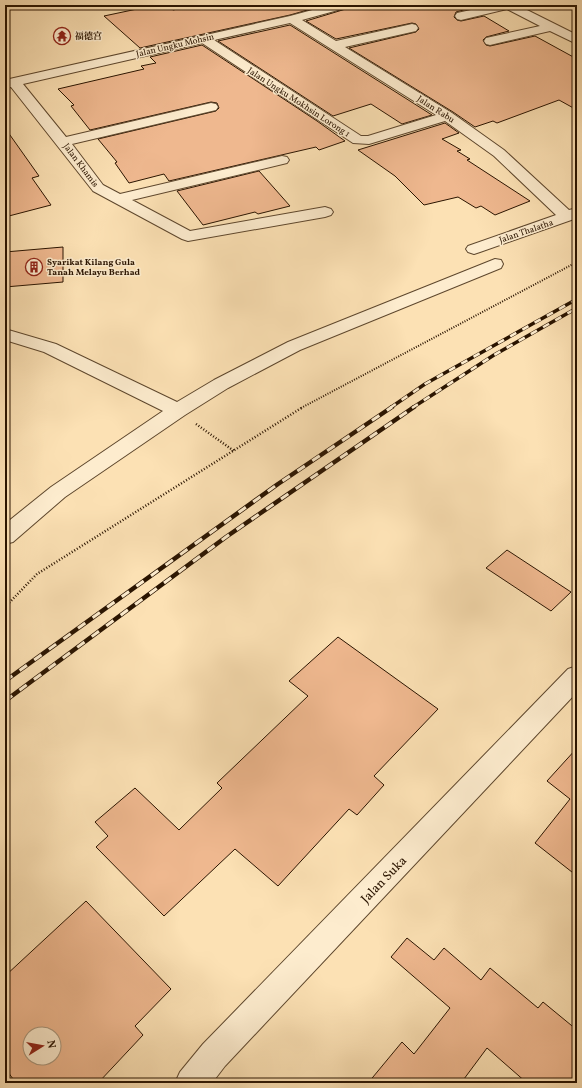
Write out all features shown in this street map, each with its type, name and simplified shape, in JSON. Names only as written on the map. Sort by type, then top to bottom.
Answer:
[{"type":"street","name":"Jalan Ungku Mohsin","points":[[9,83],[292,19],[345,5]]},
{"type":"street","points":[[461,16],[508,5],[576,39]]},
{"type":"street","name":"Jalan Rabu","points":[[292,19],[447,116],[499,153],[572,215]]},
{"type":"street","points":[[490,41],[553,27]]},
{"type":"street","points":[[335,45],[412,28]]},
{"type":"street","name":"Jalan Ungku Mokhsin Lorong 1","points":[[204,39],[358,140],[369,140],[447,116]]},
{"type":"street","name":"Jalan Khamis","points":[[9,83],[64,142],[98,188],[188,236],[325,212]]},
{"type":"street","points":[[64,142],[211,107]]},
{"type":"street","points":[[117,199],[282,160]]},
{"type":"street","name":"Jalan Thalatha","points":[[474,249],[572,215]]},
{"type":"street","points":[[5,536],[58,492],[178,410],[221,384],[294,346],[495,264]]},
{"type":"street","points":[[5,334],[50,348],[178,410]]},
{"type":"street","name":"Jalan Suka","points":[[191,1083],[219,1049],[577,676]]},
{"type":"path","points":[[5,607],[37,574],[234,451],[293,412],[577,262]]},
{"type":"path","points":[[178,410],[234,451]]},
{"type":"building","points":[[156,5],[167,5],[173,10],[196,5],[325,5],[290,15],[140,48],[104,16]]},
{"type":"building","points":[[352,5],[466,5],[471,8],[456,12],[454,17],[457,20],[461,21],[484,16],[509,31],[486,37],[483,40],[486,45],[490,46],[535,36],[577,59],[577,110],[559,100],[497,123],[493,121],[475,127],[349,48],[416,32],[419,29],[416,24],[412,23],[336,39],[306,21],[349,8]]},
{"type":"building","points":[[290,25],[432,115],[402,124],[371,104],[333,116],[218,41]]},
{"type":"building","points":[[202,45],[345,141],[319,150],[316,147],[169,181],[164,174],[129,183],[115,163],[117,162],[98,139],[216,111],[219,108],[217,103],[211,102],[90,130],[71,106],[74,105],[58,89],[144,69],[141,66],[156,63],[150,57]]},
{"type":"building","points":[[445,123],[459,133],[442,139],[461,150],[457,151],[470,159],[467,160],[530,201],[495,215],[481,206],[476,208],[458,197],[424,205],[395,176],[358,150]]},
{"type":"building","points":[[5,128],[39,176],[32,178],[51,205],[5,217]]},
{"type":"building","points":[[259,171],[290,206],[258,214],[255,212],[203,225],[177,191]]},
{"type":"building","name":"Syarikat Kilang Gula Tanah Melayu Berhad","points":[[63,247],[63,282],[5,287],[5,252]]},
{"type":"building","points":[[507,550],[571,592],[551,611],[486,568]]},
{"type":"building","points":[[338,637],[438,709],[374,776],[384,785],[357,815],[349,809],[278,886],[235,849],[164,916],[96,847],[108,836],[95,822],[135,788],[179,830],[222,788],[217,783],[308,696],[289,681]]},
{"type":"building","points":[[577,748],[577,876],[535,843],[570,799],[547,781]]},
{"type":"building","points":[[86,901],[171,989],[135,1026],[143,1035],[98,1083],[16,1083],[5,1068],[5,976]]},
{"type":"building","points":[[407,938],[434,960],[444,948],[481,980],[490,968],[538,1008],[543,1002],[577,1030],[577,1083],[527,1083],[487,1048],[461,1083],[368,1083],[402,1042],[414,1054],[450,1008],[391,957]]},
{"type":"railway","points":[[390,408],[425,384],[577,299]]},
{"type":"railway","points":[[412,408],[494,355],[577,308]]},
{"type":"railway","points":[[5,681],[278,484],[392,407]]},
{"type":"railway","points":[[5,701],[226,537],[414,407]]},
{"type":"place","name":"福德宫","points":[[62,36]]},
{"type":"place","name":"Syarikat Kilang Gula Tanah Melayu Berhad","points":[[34,267]]}]
